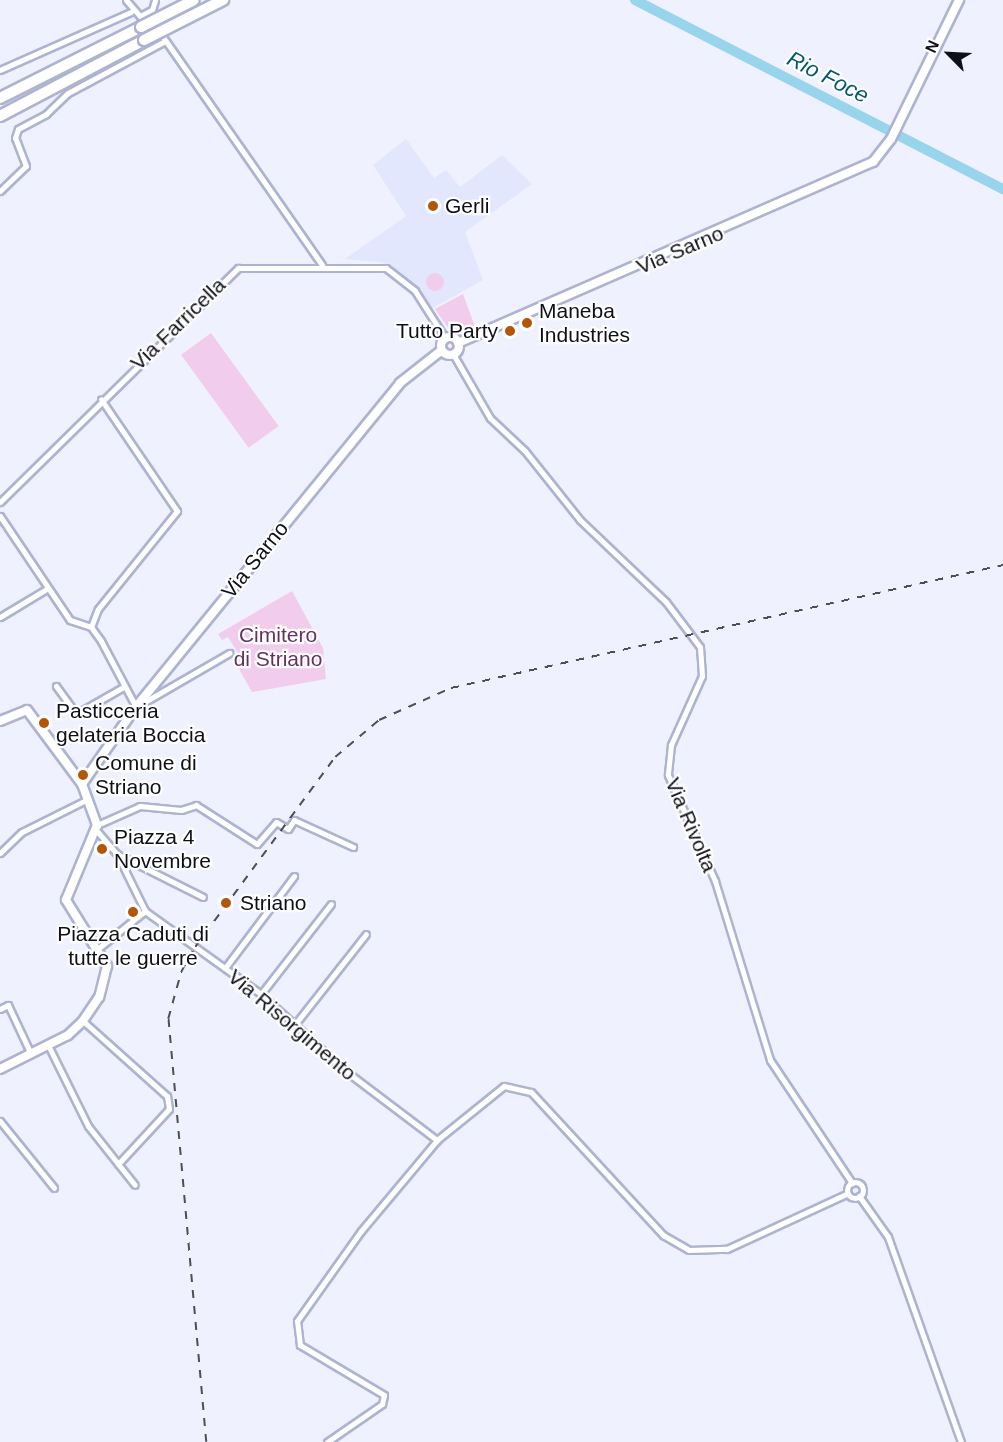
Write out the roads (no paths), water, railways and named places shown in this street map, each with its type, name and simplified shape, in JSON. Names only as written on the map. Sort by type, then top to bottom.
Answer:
[{"type":"highway","points":[[0,98],[194,0]]},
{"type":"highway","points":[[0,116],[223,0]]},
{"type":"main road","name":"Via Sarno","points":[[458,343],[855,173],[891,139],[959,0]]},
{"type":"main road","points":[[445,338],[458,343],[453,354],[442,350],[445,338]]},
{"type":"main road","name":"Via Sarno","points":[[82,784],[136,707],[400,383],[442,350]]},
{"type":"main road","name":"Via Risorgimento","points":[[0,721],[18,708],[27,710],[82,784],[96,828]]},
{"type":"main road","points":[[0,1069],[48,1045],[83,1021],[105,978],[100,947],[65,893],[96,828]]},
{"type":"street","points":[[126,0],[131,12]]},
{"type":"street","points":[[147,14],[155,0]]},
{"type":"street","points":[[0,70],[131,12],[147,14]]},
{"type":"street","points":[[147,14],[163,42],[322,265]]},
{"type":"street","points":[[0,191],[26,166],[15,138],[18,129],[46,114],[68,93],[163,42]]},
{"type":"street","name":"Via Farricella","points":[[0,502],[101,399],[238,268],[322,265],[386,268],[398,275],[445,338]]},
{"type":"street","name":"Via Rivolta","points":[[453,354],[490,418],[525,451],[580,520],[666,602],[700,648],[702,676],[671,745],[668,775],[715,881],[770,1060],[852,1183],[861,1186],[859,1196]]},
{"type":"street","points":[[91,627],[98,609],[177,511],[101,399]]},
{"type":"street","points":[[0,516],[70,620],[91,627],[136,707],[229,653]]},
{"type":"street","points":[[0,617],[48,588]]},
{"type":"street","points":[[56,686],[76,714],[125,686]]},
{"type":"street","points":[[0,853],[22,832],[88,799]]},
{"type":"street","points":[[96,828],[140,806],[181,810],[196,805],[257,844],[276,822],[288,829],[294,820],[353,847]]},
{"type":"street","name":"Via Risorgimento","points":[[96,828],[117,854],[145,911],[261,994],[296,1023],[343,1069],[437,1140]]},
{"type":"street","points":[[117,854],[203,897]]},
{"type":"street","points":[[225,968],[294,876]]},
{"type":"street","points":[[261,994],[331,904]]},
{"type":"street","points":[[100,947],[145,911]]},
{"type":"street","points":[[296,1023],[366,934]]},
{"type":"street","points":[[0,1009],[8,1005],[30,1052]]},
{"type":"street","points":[[83,1021],[167,1096],[169,1109],[118,1164]]},
{"type":"street","points":[[48,1045],[88,1126],[135,1185]]},
{"type":"street","points":[[327,1442],[382,1404],[384,1395],[300,1345],[295,1327],[361,1231],[437,1140],[497,1089],[519,1085],[565,1126],[663,1235],[698,1252],[727,1249],[848,1193],[859,1196],[888,1237],[961,1442]]},
{"type":"street","points":[[0,1121],[54,1188]]},
{"type":"street","points":[[848,1193],[852,1183]]},
{"type":"waterway","name":"Rio Foce","points":[[635,0],[1003,189]]},
{"type":"railway","points":[[206,1442],[168,1019],[181,972],[195,947],[335,757],[379,720],[451,688],[1003,565]]},
{"type":"place","name":"Gerli","points":[[433,206]]},
{"type":"place","name":"Maneba Industries","points":[[527,323]]},
{"type":"place","name":"Tutto Party","points":[[510,331]]},
{"type":"place","name":"Pasticceria gelateria Boccia","points":[[44,723]]},
{"type":"place","name":"Comune di Striano","points":[[83,775]]},
{"type":"place","name":"Piazza 4 Novembre","points":[[102,849]]},
{"type":"place","name":"Striano","points":[[226,903]]},
{"type":"place","name":"Piazza Caduti di tutte le guerre","points":[[133,912]]},
{"type":"park label","name":"Cimitero di Striano","points":[[278,647]]}]
